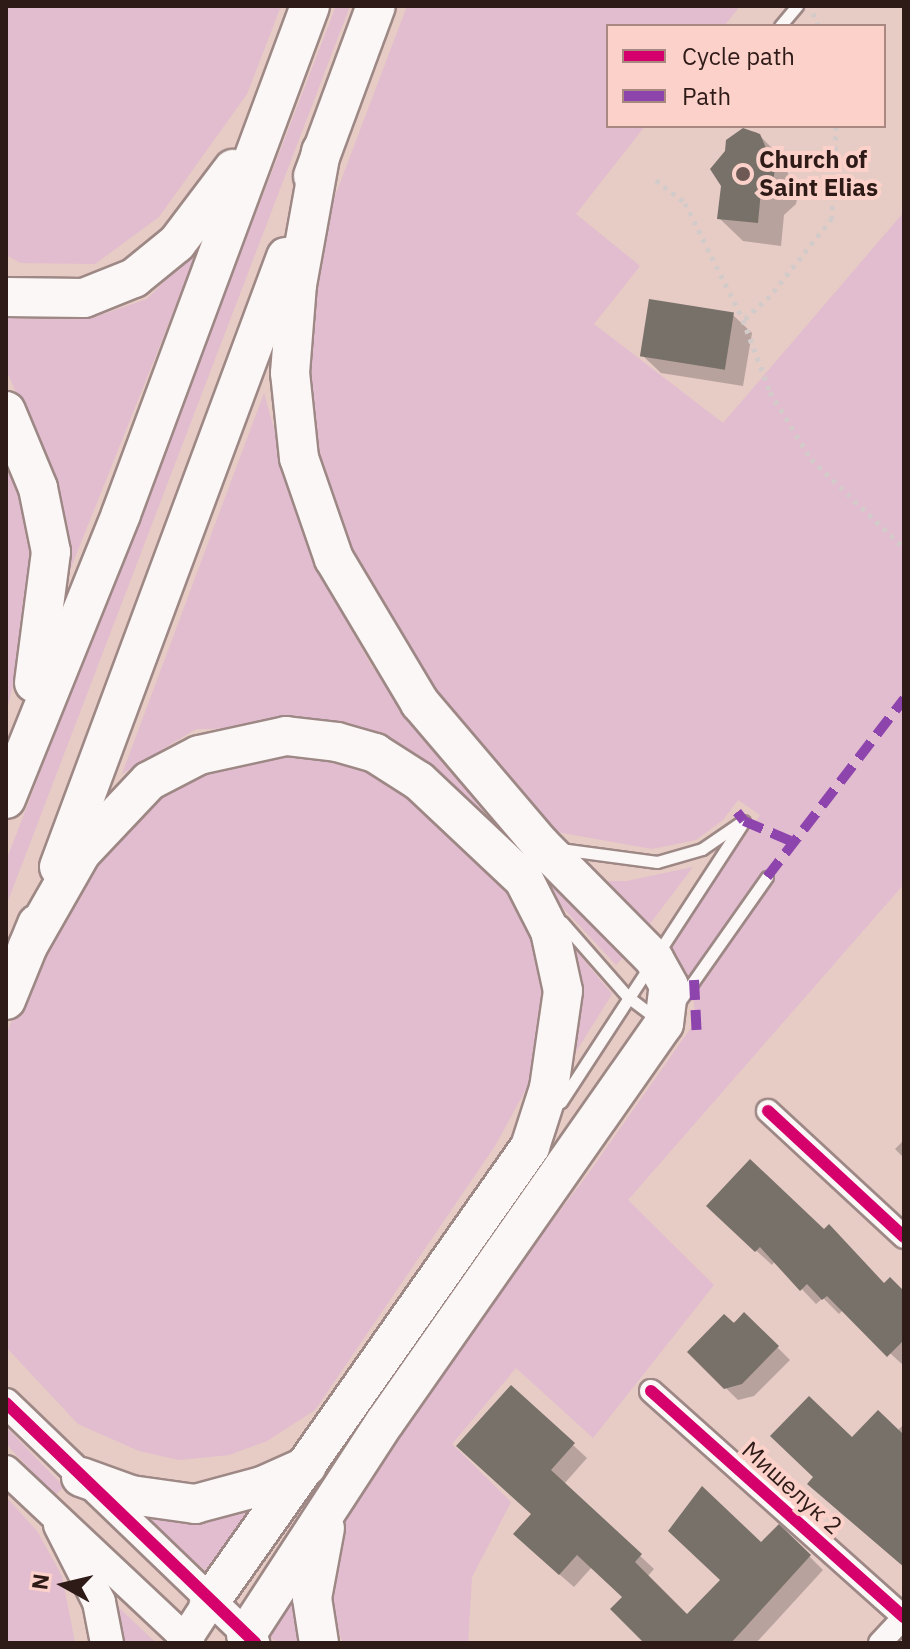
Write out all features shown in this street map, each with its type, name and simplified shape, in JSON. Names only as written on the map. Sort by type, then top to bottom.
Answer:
[{"type":"highway","points":[[9,790],[121,514],[310,6]]},
{"type":"highway","points":[[6,1000],[278,282],[321,151],[376,6]]},
{"type":"highway","points":[[6,297],[84,298],[122,285],[155,262],[200,218],[228,178],[289,60]]},
{"type":"highway","points":[[247,1640],[331,1504],[664,1024],[669,986],[654,959],[541,845],[420,703],[381,644],[334,559],[299,458],[290,373],[297,285],[321,151]]},
{"type":"highway","points":[[6,411],[38,488],[51,552],[43,644],[9,790]]},
{"type":"highway","points":[[28,946],[81,853],[149,781],[199,755],[286,736],[337,742],[375,753],[419,781],[524,880],[550,931],[563,991],[549,1088],[530,1147],[209,1603]]},
{"type":"highway","points":[[81,1477],[131,1495],[195,1504],[262,1486],[307,1466]]},
{"type":"highway","points":[[319,1643],[312,1598],[331,1504]]},
{"type":"main road","points":[[60,1525],[99,1602],[107,1643]]},
{"type":"main road","points":[[186,1642],[209,1603]]},
{"type":"street","points":[[768,1111],[904,1237]]},
{"type":"street","name":"Мишелук 2","points":[[651,1391],[904,1617]]},
{"type":"street","points":[[6,1403],[247,1640]]},
{"type":"street","points":[[6,1470],[60,1525],[186,1642]]},
{"type":"street","points":[[880,1643],[904,1617]]},
{"type":"lane","points":[[782,24],[797,6]]},
{"type":"lane","points":[[530,1147],[744,821],[702,849],[657,862],[541,845]]},
{"type":"lane","points":[[524,880],[628,997],[664,1024],[767,877]]},
{"type":"path","points":[[743,320],[770,296],[832,218],[836,128]]},
{"type":"path","points":[[656,180],[685,203],[743,320],[770,392],[811,459],[904,548]]},
{"type":"shaded area","points":[[6,6],[281,6],[247,94],[159,217],[95,264],[21,263],[6,255]]},
{"type":"shaded area","points":[[336,6],[350,6],[6,906],[6,861]]},
{"type":"shaded area","points":[[407,6],[740,6],[726,24],[606,24],[606,128],[643,128],[576,214],[640,266],[594,324],[723,423],[904,212],[904,884],[628,1200],[714,1285],[593,1438],[516,1368],[452,1444],[511,1502],[472,1577],[468,1643],[343,1643],[329,1606],[334,1530],[353,1483],[588,1174],[695,1022],[693,989],[667,945],[760,815],[738,800],[723,820],[696,840],[652,849],[557,832],[428,690],[350,553],[316,449],[307,369],[314,283],[326,220]]},
{"type":"shaded area","points":[[200,245],[64,585],[42,449],[6,370],[6,314],[21,319],[92,318],[147,299]]},
{"type":"shaded area","points":[[264,393],[311,559],[371,665],[445,756],[628,952],[616,965],[437,772],[353,727],[196,729],[122,774]]},
{"type":"shaded area","points":[[6,449],[21,484],[30,551],[22,645],[6,715]]},
{"type":"shaded area","points":[[253,755],[336,755],[410,791],[512,887],[538,936],[549,989],[544,1038],[526,1089],[495,1146],[315,1410],[267,1441],[229,1455],[179,1460],[139,1451],[78,1424],[6,1347],[6,1035],[40,954],[94,856],[160,788]]},
{"type":"shaded area","points":[[693,867],[646,929],[597,881],[627,881]]},
{"type":"shaded area","points":[[569,942],[612,994],[562,1074]]},
{"type":"shaded area","points":[[6,1427],[64,1487],[55,1495],[6,1444]]},
{"type":"shaded area","points":[[6,1497],[37,1531],[62,1576],[75,1643],[6,1643]]},
{"type":"shaded area","points":[[261,1503],[207,1572],[134,1511],[198,1523]]},
{"type":"shaded area","points":[[300,1588],[306,1643],[279,1643],[265,1634]]},
{"type":"shaded area","points":[[110,1599],[156,1643],[126,1643]]},
{"type":"building","name":"Church of Saint Elias","points":[[743,128],[760,134],[775,169],[773,181],[761,191],[758,223],[717,219],[721,186],[710,169],[725,151],[726,140]]},
{"type":"building","points":[[649,299],[734,312],[725,370],[640,356]]},
{"type":"building","points":[[750,1159],[824,1229],[829,1224],[884,1283],[890,1277],[904,1291],[904,1340],[887,1357],[827,1296],[822,1300],[807,1284],[800,1291],[760,1247],[755,1252],[706,1206]]},
{"type":"building","points":[[744,1312],[779,1346],[742,1384],[724,1389],[687,1352],[724,1314],[734,1323]]},
{"type":"building","points":[[511,1385],[575,1443],[551,1470],[642,1554],[635,1562],[687,1614],[720,1580],[668,1531],[702,1486],[761,1542],[779,1524],[811,1555],[731,1643],[644,1643],[610,1609],[622,1597],[577,1555],[559,1575],[513,1534],[531,1514],[456,1446]]},
{"type":"building","points":[[809,1396],[852,1437],[878,1410],[904,1435],[904,1567],[807,1484],[813,1477],[770,1436]]},
{"type":"marked path","points":[[767,877],[904,699]]},
{"type":"marked path","points":[[737,812],[744,821],[793,842]]},
{"type":"marked path","points":[[694,980],[697,1040]]},
{"type":"cycle path","points":[[768,1111],[904,1237]]},
{"type":"cycle path","points":[[651,1391],[904,1617]]},
{"type":"cycle path","points":[[6,1403],[255,1643]]},
{"type":"place","name":"Church of Saint Elias","points":[[743,174]]}]
